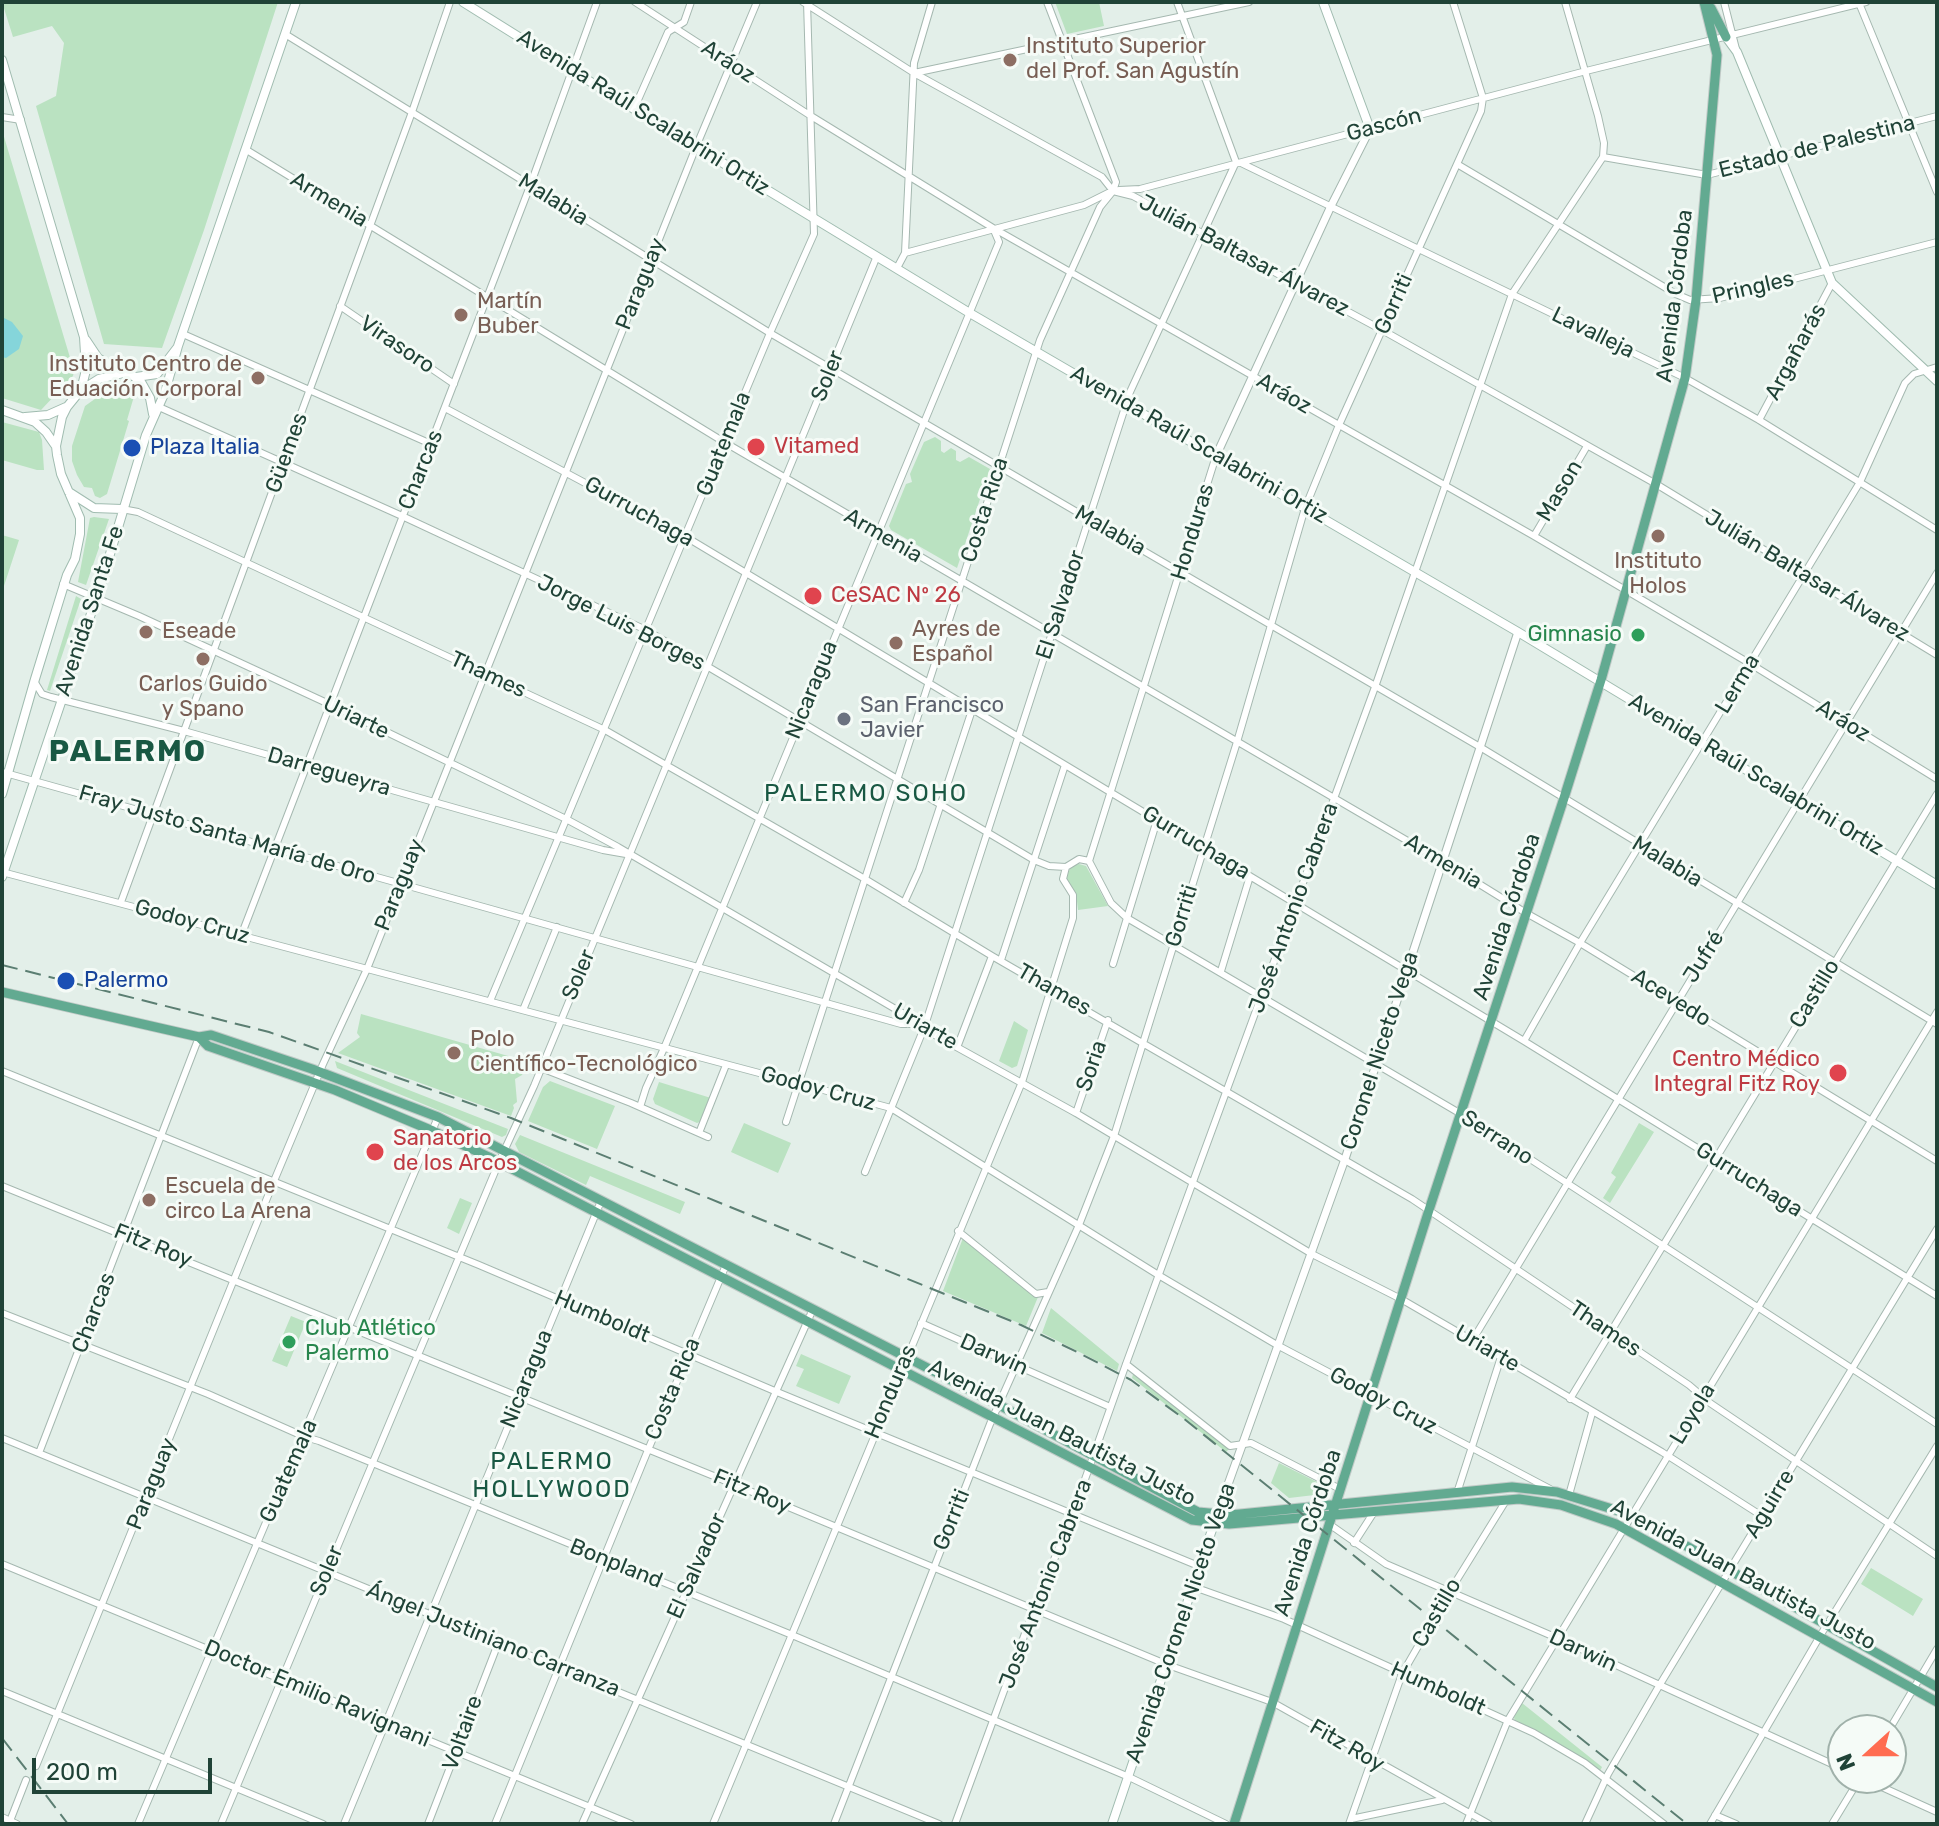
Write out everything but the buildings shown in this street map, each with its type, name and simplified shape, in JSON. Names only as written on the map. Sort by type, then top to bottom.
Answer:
[{"type":"main road","name":"Avenida Santa Fe","points":[[136,377],[157,374],[178,346],[296,2]]},
{"type":"main road","name":"Avenida Raúl Scalabrini Ortiz","points":[[463,2],[968,312],[1601,680],[1937,885]]},
{"type":"main road","points":[[1323,2],[1370,129]]},
{"type":"main road","name":"Avenida Córdoba","points":[[1234,1824],[1601,680],[1685,378],[1696,300],[1717,55],[1725,37],[1706,2]]},
{"type":"main road","points":[[1725,37],[1737,52],[1832,283],[1937,381]]},
{"type":"main road","points":[[2,60],[84,337],[86,370],[80,391]]},
{"type":"main road","points":[[84,337],[98,358],[136,377],[156,410]]},
{"type":"main road","name":"Avenida Santa Fe","points":[[3,874],[119,527],[122,509],[176,361],[178,346]]},
{"type":"main road","points":[[122,509],[94,508],[69,491],[58,465],[56,446],[67,407],[80,391],[104,377],[123,373]]},
{"type":"main road","points":[[23,417],[48,415],[67,407]]},
{"type":"main road","points":[[2,410],[40,426],[56,446]]},
{"type":"main road","name":"Avenida Santa Fe","points":[[2,794],[5,773],[63,584],[75,559],[81,528],[69,491]]},
{"type":"main road","name":"Avenida Juan Bautista Justo","points":[[2,992],[199,1037],[211,1035],[438,1117],[999,1405],[1179,1504],[1216,1520],[1527,1487],[1557,1492],[1631,1515],[1937,1687]]},
{"type":"main road","name":"Avenida Juan Bautista Justo","points":[[199,1037],[208,1046],[316,1083],[499,1162],[1181,1515],[1216,1520],[1330,1521],[1374,1512],[1507,1499],[1561,1505],[1623,1528],[1937,1702]]},
{"type":"main road","name":"Avenida Coronel Niceto Vega","points":[[1112,1824],[1216,1520]]},
{"type":"street","name":"Güemes","points":[[121,902],[450,2]]},
{"type":"street","name":"Charcas","points":[[241,936],[530,186],[597,2]]},
{"type":"street","name":"Aráoz","points":[[635,2],[811,116],[993,228],[1534,536],[1937,779]]},
{"type":"street","points":[[634,109],[668,32],[684,22],[691,2]]},
{"type":"street","name":"Paraguay","points":[[36,1766],[274,1181],[367,969],[565,471],[757,2]]},
{"type":"street","points":[[897,268],[905,253],[914,63],[932,2]]},
{"type":"street","points":[[1047,2],[1115,176],[1113,191]]},
{"type":"street","points":[[1177,2],[1236,162]]},
{"type":"street","points":[[914,73],[1249,2]]},
{"type":"street","points":[[1453,2],[1483,98]]},
{"type":"street","points":[[1565,2],[1604,143],[1603,157]]},
{"type":"street","points":[[1724,2],[1725,37]]},
{"type":"street","name":"Julián Baltasar Álvarez","points":[[806,3],[914,73],[1102,177],[1113,191],[1133,196],[1295,283],[1656,484],[1937,655]]},
{"type":"street","name":"Guatemala","points":[[490,1001],[814,234],[806,3]]},
{"type":"street","points":[[1861,3],[1937,192]]},
{"type":"street","name":"Gascón","points":[[905,253],[1084,205],[1113,191],[1140,189],[1586,71],[1861,3]]},
{"type":"street","name":"Malabia","points":[[285,34],[770,333],[1480,747],[1934,1022]]},
{"type":"street","name":"Gorriti","points":[[834,1824],[993,1417],[1079,1225],[1114,1136],[1237,742],[1305,508],[1339,425],[1478,120],[1483,98]]},
{"type":"street","name":"Estado de Palestina","points":[[1603,157],[1707,175],[1937,116]]},
{"type":"street","points":[[2,117],[21,120]]},
{"type":"street","name":"Honduras","points":[[1089,861],[1216,456],[1331,206],[1370,129]]},
{"type":"street","name":"Armenia","points":[[245,149],[724,442],[1526,913]]},
{"type":"street","name":"José Antonio Cabrera","points":[[955,1824],[1034,1609],[1073,1513],[1375,687],[1512,294],[1603,157]]},
{"type":"street","name":"Lavalleja","points":[[1236,162],[1245,163],[1685,378],[1937,530]]},
{"type":"street","name":"El Salvador","points":[[865,1172],[924,1028],[1126,404],[1236,162]]},
{"type":"street","name":"Pringles","points":[[1457,164],[1676,294],[1696,300],[1713,299],[1937,242]]},
{"type":"street","name":"Costa Rica","points":[[786,1122],[1037,351],[1100,207],[1113,191]]},
{"type":"street","name":"Nicaragua","points":[[640,1107],[999,242],[993,228]]},
{"type":"street","name":"Soler","points":[[221,1824],[541,1068],[877,256]]},
{"type":"street","name":"Argañarás","points":[[1759,420],[1832,283]]},
{"type":"street","name":"Virasoro","points":[[340,306],[454,384]]},
{"type":"street","points":[[183,334],[431,444]]},
{"type":"street","points":[[1924,370],[1937,367]]},
{"type":"street","name":"Lerma","points":[[1524,1041],[1580,943],[1860,482],[1905,383],[1924,370]]},
{"type":"street","name":"Gurruchaga","points":[[445,408],[686,537],[1524,1041],[1937,1296]]},
{"type":"street","name":"Jorge Luis Borges","points":[[156,410],[283,462],[646,630],[1034,860],[1049,866],[1066,867]]},
{"type":"street","name":"Mason","points":[[1534,536],[1587,446]]},
{"type":"street","name":"Thames","points":[[122,509],[138,512],[364,615],[605,730],[865,879],[1429,1210],[1937,1556]]},
{"type":"street","name":"Jufré","points":[[1472,1341],[1937,573]]},
{"type":"street","name":"Uriarte","points":[[63,584],[329,704],[566,819],[904,1014],[915,1024],[958,1045],[1076,1113],[1312,1254],[1401,1299],[1501,1357],[1762,1516]]},
{"type":"street","name":"Coronel Niceto Vega","points":[[1234,1467],[1345,1159],[1518,632]]},
{"type":"street","name":"Darregueyra","points":[[34,681],[42,694],[630,855]]},
{"type":"street","points":[[904,903],[919,870],[972,710]]},
{"type":"street","points":[[1001,960],[1065,765]]},
{"type":"street","name":"Fray Justo Santa María de Oro","points":[[5,773],[901,1024],[915,1024]]},
{"type":"street","name":"Castillo","points":[[1570,1399],[1937,794]]},
{"type":"street","points":[[1113,964],[1157,820]]},
{"type":"street","points":[[1066,867],[1075,860],[1089,861]]},
{"type":"street","name":"Serrano","points":[[1089,861],[1111,903],[1127,918],[1461,1114],[1937,1424]]},
{"type":"street","name":"Honduras","points":[[713,1824],[834,1527],[1022,1082],[1074,909],[1073,895],[1063,879],[1066,867]]},
{"type":"street","name":"Godoy Cruz","points":[[3,874],[121,902],[891,1108],[1160,1276],[1277,1345],[1557,1492]]},
{"type":"street","points":[[1221,971],[1250,876]]},
{"type":"street","name":"Acevedo","points":[[1526,913],[1937,1161]]},
{"type":"street","points":[[523,1010],[557,927]]},
{"type":"street","points":[[958,1045],[992,956]]},
{"type":"street","name":"Loyola","points":[[1466,1824],[1508,1720],[1870,1121],[1934,1022],[1937,1012]]},
{"type":"street","name":"Soria","points":[[1076,1113],[1108,1020]]},
{"type":"street","name":"Charcas","points":[[39,1453],[199,1037]]},
{"type":"street","points":[[699,1133],[726,1065]]},
{"type":"street","points":[[541,1068],[708,1137]]},
{"type":"street","name":"Humboldt","points":[[2,1071],[560,1299],[1201,1567]]},
{"type":"street","name":"Guatemala","points":[[138,1824],[305,1437],[438,1117]]},
{"type":"street","name":"Fitz Roy","points":[[2,1186],[1168,1665],[1272,1702],[1489,1824]]},
{"type":"street","name":"Nicaragua","points":[[344,1824],[601,1201]]},
{"type":"street","name":"Aguirre","points":[[1585,1824],[1605,1780],[1659,1686],[1937,1229]]},
{"type":"street","points":[[958,1231],[1036,1294],[1048,1292]]},
{"type":"street","name":"Costa Rica","points":[[495,1824],[726,1265]]},
{"type":"street","name":"El Salvador","points":[[582,1824],[813,1309]]},
{"type":"street","name":"Bonpland","points":[[2,1313],[792,1635],[1129,1777],[1226,1824]]},
{"type":"street","name":"Darwin","points":[[921,1323],[1110,1407]]},
{"type":"street","points":[[1457,1493],[1501,1357]]},
{"type":"street","points":[[1126,1364],[1230,1446],[1251,1443],[1340,1489]]},
{"type":"street","points":[[1569,1495],[1592,1413]]},
{"type":"street","name":"Ángel Justiniano Carranza","points":[[2,1438],[939,1824]]},
{"type":"street","points":[[1710,1824],[1820,1636],[1937,1446]]},
{"type":"street","name":"Avenida Coronel Niceto Vega","points":[[1216,1520],[1234,1467]]},
{"type":"street","name":"Castillo","points":[[1350,1821],[1402,1674],[1507,1499]]},
{"type":"street","points":[[1354,1543],[1374,1512]]},
{"type":"street","name":"Darwin","points":[[1330,1521],[1354,1543],[1386,1564],[1557,1638],[1827,1762]]},
{"type":"street","name":"Doctor Emilio Ravignani","points":[[2,1564],[631,1824]]},
{"type":"street","name":"Humboldt","points":[[1194,1587],[1298,1625],[1508,1720],[1569,1752],[1664,1824]]},
{"type":"street","name":"Voltaire","points":[[428,1824],[499,1641]]},
{"type":"street","points":[[1898,1714],[1937,1649]]},
{"type":"street","points":[[2,1691],[323,1824]]},
{"type":"street","points":[[2,1817],[13,1822],[26,1780]]},
{"type":"street","points":[[1832,1824],[1851,1794]]},
{"type":"street","points":[[1897,1794],[1937,1812]]},
{"type":"street","points":[[1350,1821],[1443,1800]]},
{"type":"street","points":[[1715,1815],[1736,1824]]},
{"type":"green space","points":[[2,2],[278,2],[162,348],[104,344],[36,106],[56,96],[64,43],[52,26],[13,37]]},
{"type":"green space","points":[[1055,2],[1099,2],[1104,26],[1067,34]]},
{"type":"green space","points":[[2,130],[74,371],[73,376],[41,410],[2,398]]},
{"type":"green space","name":"Plaza Italia","points":[[126,387],[135,393],[129,421],[107,494],[100,498],[95,496],[92,488],[84,487],[77,475],[72,461],[72,446],[85,406],[106,391],[114,388],[120,391]]},
{"type":"green space","points":[[2,422],[39,432],[44,470],[2,460]]},
{"type":"green space","points":[[935,437],[941,441],[941,451],[944,453],[951,448],[956,451],[956,460],[960,462],[969,457],[990,469],[957,568],[889,526],[906,484],[912,482],[910,474],[924,442]]},
{"type":"green space","points":[[90,518],[109,519],[86,585],[78,582]]},
{"type":"green space","points":[[2,535],[19,540],[2,592]]},
{"type":"green space","points":[[76,596],[81,599],[50,691],[47,690]]},
{"type":"green space","points":[[1073,865],[1086,866],[1108,906],[1078,910],[1076,893],[1066,881],[1066,875]]},
{"type":"green space","points":[[361,1014],[536,1064],[525,1068],[522,1075],[515,1079],[517,1102],[513,1105],[511,1116],[338,1053],[360,1037],[357,1033]]},
{"type":"green space","points":[[1014,1021],[1028,1030],[1017,1066],[1012,1068],[999,1061]]},
{"type":"green space","points":[[335,1061],[508,1129],[506,1135],[502,1137],[337,1068]]},
{"type":"green space","points":[[550,1081],[615,1106],[597,1149],[528,1121],[543,1087]]},
{"type":"green space","points":[[659,1082],[711,1098],[702,1121],[697,1123],[655,1104],[653,1099]]},
{"type":"green space","points":[[744,1123],[791,1143],[778,1173],[731,1152]]},
{"type":"green space","points":[[1639,1123],[1654,1132],[1610,1203],[1603,1198],[1616,1177],[1611,1173]]},
{"type":"green space","points":[[520,1135],[685,1202],[680,1214],[590,1176],[586,1185],[519,1152],[515,1144]]},
{"type":"green space","points":[[460,1198],[472,1203],[459,1234],[447,1228]]},
{"type":"green space","points":[[963,1238],[1038,1297],[1026,1326],[943,1291]]},
{"type":"green space","points":[[1051,1308],[1119,1364],[1117,1371],[1042,1333]]},
{"type":"green space","name":"Club Atlético Palermo","points":[[291,1316],[306,1322],[287,1367],[272,1361]]},
{"type":"green space","points":[[801,1354],[851,1376],[839,1404],[796,1386],[804,1369],[796,1366]]},
{"type":"green space","points":[[1133,1374],[1229,1449],[1226,1452],[1132,1378]]},
{"type":"green space","points":[[1279,1463],[1325,1486],[1323,1494],[1289,1498],[1271,1483]]},
{"type":"green space","points":[[1871,1568],[1923,1599],[1913,1616],[1861,1584]]},
{"type":"green space","points":[[1522,1703],[1602,1767],[1600,1771],[1570,1750],[1515,1722],[1514,1717]]},
{"type":"water","points":[[2,317],[12,322],[23,336],[19,349],[6,358],[2,357]]},
{"type":"railway","points":[[2,965],[269,1032],[511,1118],[1021,1325],[1077,1352],[1131,1380],[1183,1418],[1687,1824]]},
{"type":"railway","points":[[2,1738],[68,1824]]},
{"type":"place","name":"Instituto Superior del Prof. San Agustín","points":[[1010,60]]},
{"type":"place","name":"Martín Buber","points":[[461,315]]},
{"type":"place","name":"Instituto Centro de Eduación. Corporal","points":[[258,378]]},
{"type":"place","name":"Vitamed","points":[[756,447]]},
{"type":"place","name":"Plaza Italia","points":[[132,448]]},
{"type":"place","name":"Instituto Holos","points":[[1658,536]]},
{"type":"place","name":"CeSAC Nº 26","points":[[813,596]]},
{"type":"place","name":"Eseade","points":[[146,632]]},
{"type":"place","name":"Gimnasio","points":[[1638,635]]},
{"type":"place","name":"Ayres de Español","points":[[896,643]]},
{"type":"place","name":"Carlos Guido y Spano","points":[[203,659]]},
{"type":"place","name":"San Francisco Javier","points":[[844,719]]},
{"type":"place","name":"Palermo","points":[[66,981]]},
{"type":"place","name":"Polo Científico-Tecnológico","points":[[454,1053]]},
{"type":"place","name":"Centro Médico Integral Fitz Roy","points":[[1838,1073]]},
{"type":"place","name":"Sanatorio de los Arcos","points":[[375,1152]]},
{"type":"place","name":"Escuela de circo La Arena","points":[[149,1200]]},
{"type":"place","name":"Club Atlético Palermo","points":[[289,1342]]},
{"type":"district","name":"PALERMO","points":[[128,752]]},
{"type":"district","name":"PALERMO SOHO","points":[[866,794]]},
{"type":"district","name":"PALERMO HOLLYWOOD","points":[[552,1476]]}]
